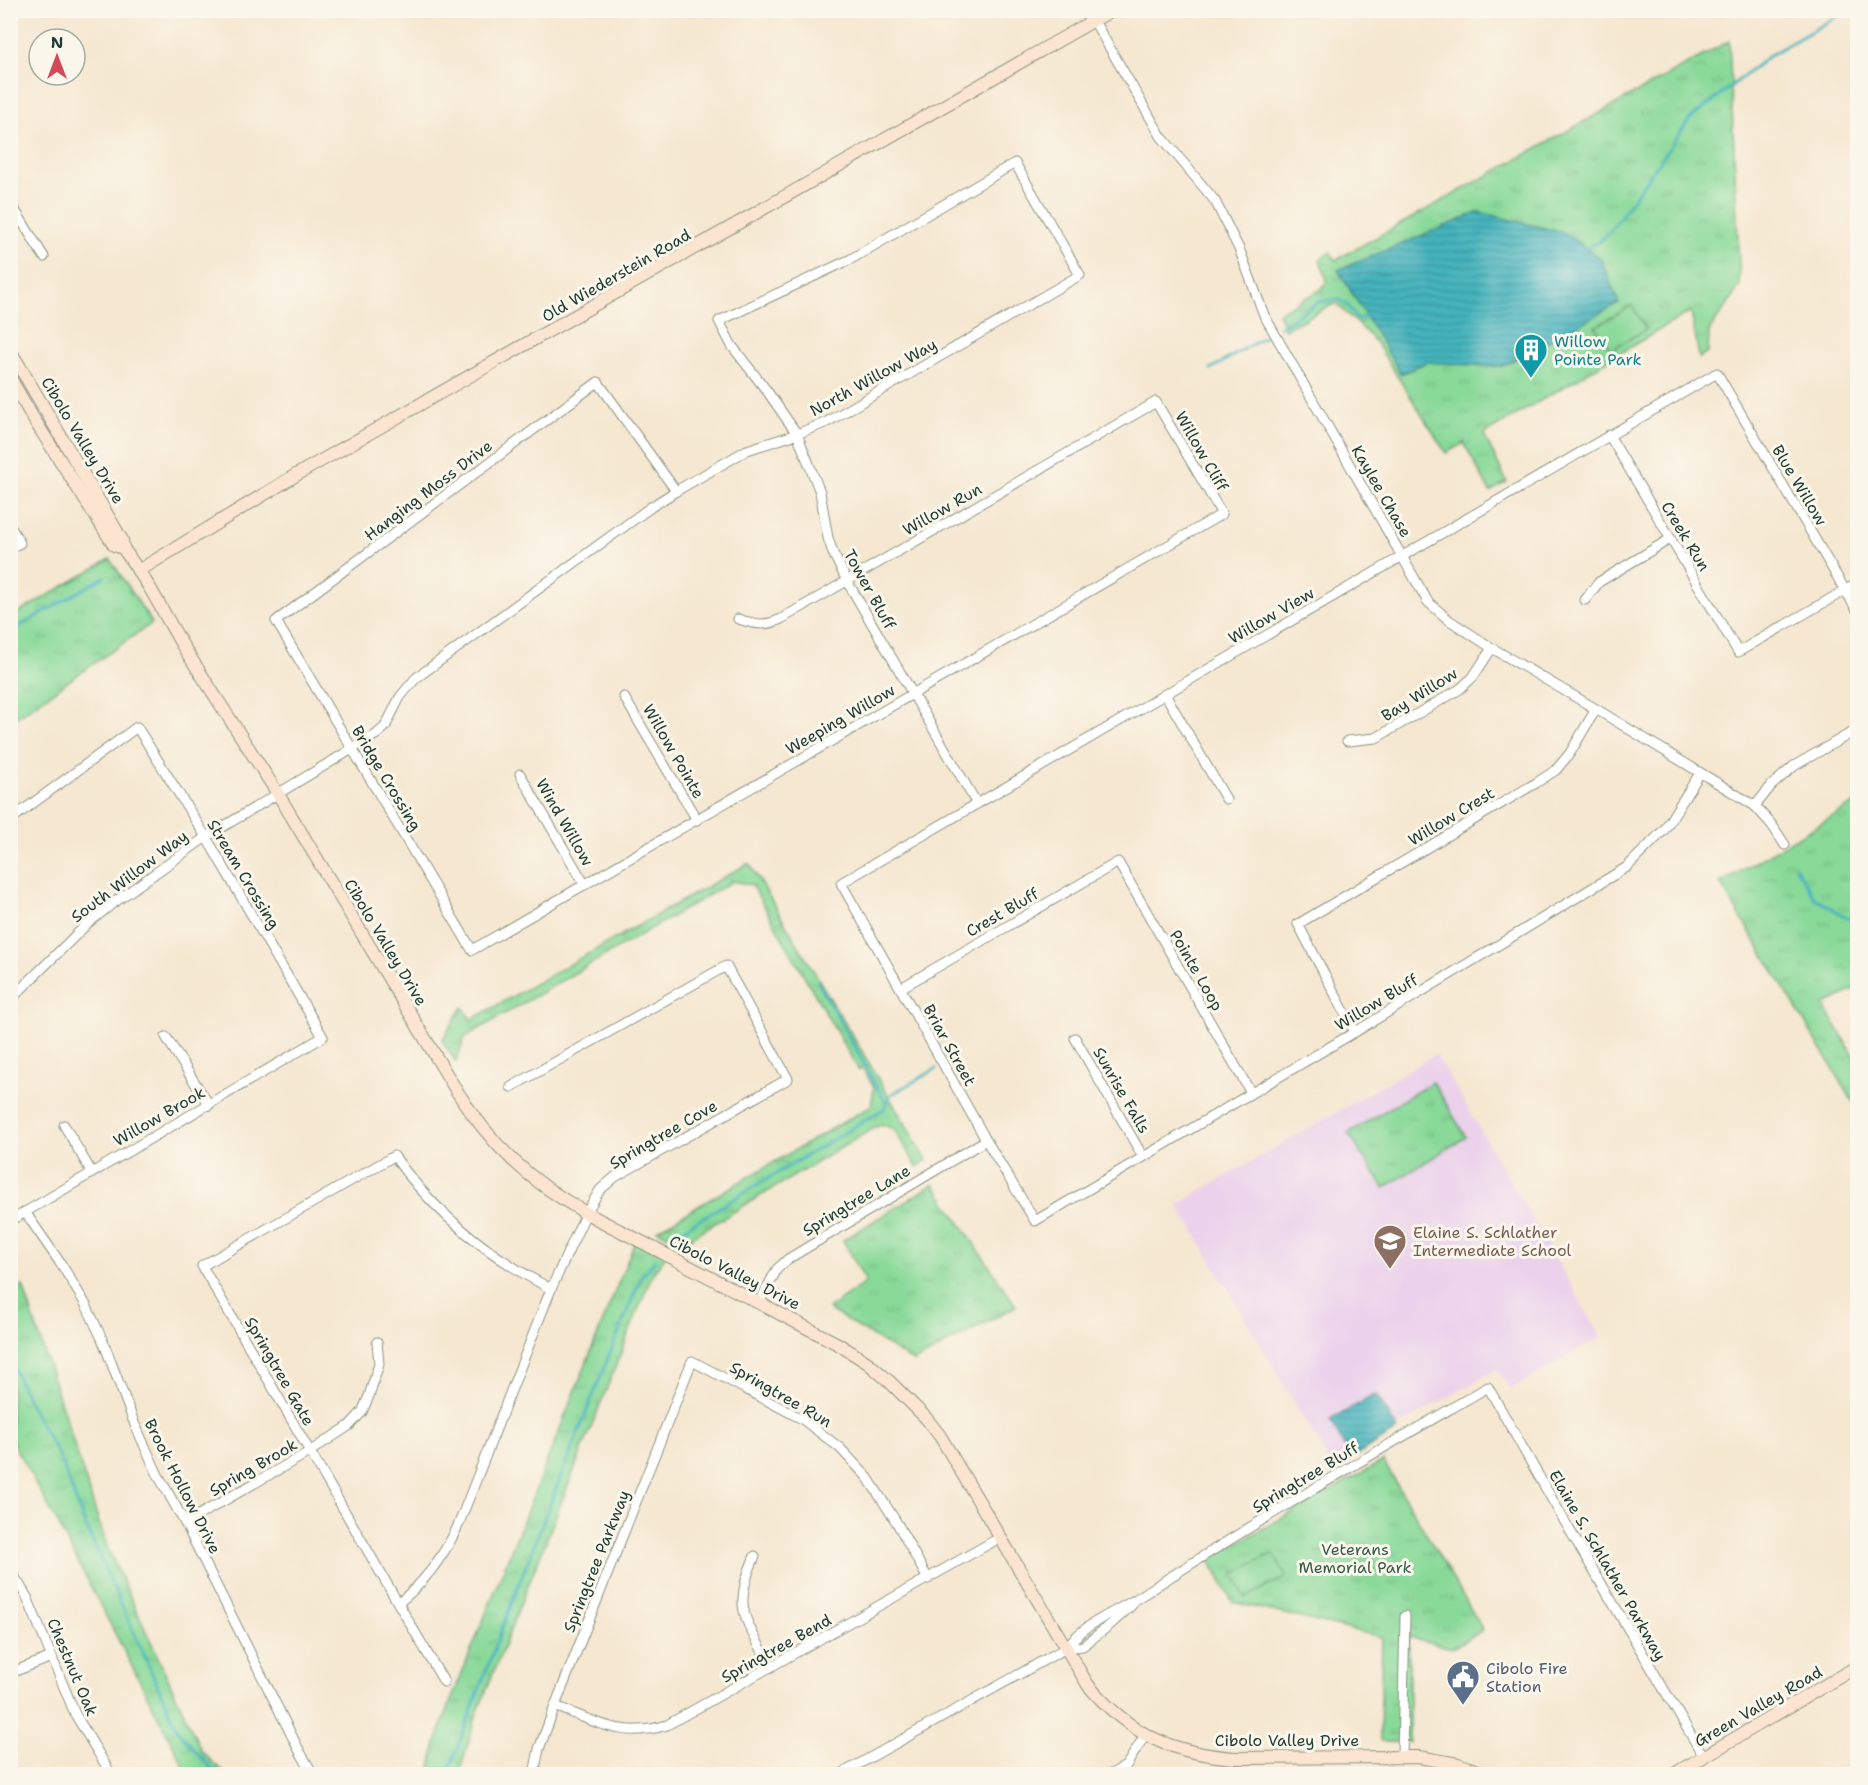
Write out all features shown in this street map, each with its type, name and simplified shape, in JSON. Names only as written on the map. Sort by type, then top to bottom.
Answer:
[{"type":"main road","name":"Old Wiederstein Road","points":[[138,571],[296,475],[1112,10]]},
{"type":"main road","name":"Cibolo Valley Drive","points":[[10,351],[181,644],[278,794],[474,1119],[504,1154],[552,1193],[586,1213],[838,1344],[868,1364],[909,1399],[953,1455],[1088,1685],[1102,1702],[1145,1735],[1178,1749],[1204,1756],[1235,1758],[1402,1756],[1447,1761],[1487,1774]]},
{"type":"main road","name":"Cibolo Valley Drive","points":[[10,378],[114,545],[123,548]]},
{"type":"main road","name":"Green Valley Road","points":[[1674,1774],[1857,1666]]},
{"type":"street","name":"Kaylee Chase","points":[[1094,21],[1161,136],[1215,201],[1240,251],[1264,315],[1428,602],[1438,612],[1492,648],[1755,806],[1772,825],[1785,845]]},
{"type":"street","name":"North Willow Way","points":[[278,794],[378,734],[385,727],[400,697],[416,678],[651,507],[747,450],[827,422],[1080,275],[1015,163],[851,259],[719,321]]},
{"type":"street","points":[[10,202],[44,257]]},
{"type":"street","name":"Tower Bluff","points":[[719,321],[732,346],[797,434],[820,492],[833,553],[977,804]]},
{"type":"street","name":"Willow View","points":[[841,883],[1717,373]]},
{"type":"street","name":"Blue Willow","points":[[1717,373],[1857,612]]},
{"type":"street","name":"Hanging Moss Drive","points":[[276,621],[598,382],[676,491]]},
{"type":"street","name":"Willow Cliff","points":[[1156,402],[1222,514]]},
{"type":"street","name":"Willow Run","points":[[738,619],[758,625],[771,624],[1156,402]]},
{"type":"street","name":"Creek Run","points":[[1609,435],[1738,652],[1845,591]]},
{"type":"street","name":"Weeping Willow","points":[[472,950],[1222,514]]},
{"type":"street","points":[[10,526],[20,543],[10,548]]},
{"type":"street","points":[[1585,600],[1599,582],[1670,539]]},
{"type":"street","points":[[1845,591],[1857,584]]},
{"type":"street","name":"Bridge Crossing","points":[[276,621],[472,950]]},
{"type":"street","name":"Bay Willow","points":[[1347,741],[1376,738],[1452,694],[1473,677],[1492,648]]},
{"type":"street","points":[[1165,694],[1226,799]]},
{"type":"street","name":"Willow Pointe","points":[[624,697],[697,820]]},
{"type":"street","name":"Willow Crest","points":[[1355,1032],[1298,924],[1556,770],[1570,753],[1596,709]]},
{"type":"street","name":"Stream Crossing","points":[[10,820],[137,727],[206,837],[323,1037]]},
{"type":"street","points":[[1755,806],[1794,766],[1857,729]]},
{"type":"street","name":"Willow Bluff","points":[[1035,1221],[1355,1032],[1627,867],[1664,830],[1700,773]]},
{"type":"street","name":"Wind Willow","points":[[520,774],[585,885]]},
{"type":"street","name":"South Willow Way","points":[[10,1000],[87,924],[206,837],[278,794]]},
{"type":"street","name":"Crest Bluff","points":[[901,988],[1118,862]]},
{"type":"street","name":"Pointe Loop","points":[[1118,862],[1251,1093]]},
{"type":"street","name":"Briar Street","points":[[841,883],[986,1140],[1035,1221]]},
{"type":"street","name":"Springtree Cove","points":[[398,1604],[412,1593],[431,1572],[447,1549],[551,1288],[586,1213],[600,1190],[615,1178],[788,1079],[726,966],[512,1087]]},
{"type":"street","points":[[166,1037],[208,1105]]},
{"type":"street","name":"Willow Brook","points":[[10,1221],[323,1037]]},
{"type":"street","name":"Sunrise Falls","points":[[1075,1038],[1143,1157]]},
{"type":"street","points":[[64,1125],[92,1173]]},
{"type":"street","name":"Springtree Lane","points":[[759,1303],[777,1269],[788,1258],[986,1140]]},
{"type":"street","name":"Springtree Gate","points":[[444,1682],[202,1266],[394,1156],[408,1176],[431,1201],[485,1250],[516,1270],[551,1288]]},
{"type":"street","name":"Brook Hollow Drive","points":[[25,1212],[86,1305],[103,1341],[135,1425],[158,1474],[313,1774]]},
{"type":"street","name":"Spring Brook","points":[[185,1523],[350,1426],[362,1412],[379,1364],[377,1342]]},
{"type":"street","name":"Springtree Run","points":[[692,1361],[802,1419],[840,1448],[868,1479],[897,1523],[928,1579]]},
{"type":"street","name":"Springtree Parkway","points":[[534,1774],[539,1749],[555,1706],[692,1361]]},
{"type":"street","name":"Springtree Bluff","points":[[841,1774],[1066,1648],[1083,1646],[1124,1614],[1140,1597],[1200,1557],[1488,1387]]},
{"type":"street","name":"Elaine S. Schlather Parkway","points":[[1488,1387],[1704,1757]]},
{"type":"street","name":"Springtree Bend","points":[[555,1706],[616,1729],[647,1731],[667,1725],[1001,1538]]},
{"type":"street","points":[[755,1556],[744,1581],[741,1603],[747,1621],[771,1667]]},
{"type":"street","name":"Chestnut Oak","points":[[10,1569],[27,1597],[75,1714],[111,1774]]},
{"type":"street","points":[[1402,1756],[1405,1616]]},
{"type":"street","points":[[10,1673],[52,1657]]},
{"type":"street","points":[[1111,1774],[1129,1770],[1145,1735]]},
{"type":"shaded area","name":"Elaine S. Schlather Intermediate School","points":[[1436,1054],[1601,1337],[1510,1390],[1497,1369],[1331,1465],[1178,1204]]},
{"type":"green space","points":[[1729,41],[1740,286],[1709,331],[1708,353],[1699,358],[1691,311],[1486,433],[1485,437],[1507,482],[1490,492],[1464,443],[1446,453],[1377,344],[1336,303],[1285,329],[1278,313],[1322,289],[1327,280],[1320,260],[1330,252],[1336,260]]},
{"type":"green space","points":[[1632,305],[1646,329],[1611,350],[1595,327]]},
{"type":"green space","points":[[110,559],[152,623],[11,721],[11,617]]},
{"type":"green space","points":[[1857,802],[1857,988],[1824,1005],[1857,1062],[1857,1108],[1720,883]]},
{"type":"green space","points":[[749,863],[927,1160],[917,1167],[894,1129],[881,1124],[693,1236],[687,1245],[657,1230],[871,1106],[874,1088],[862,1067],[859,1071],[752,885],[733,881],[465,1037],[456,1062],[442,1040],[463,1007],[471,1020]]},
{"type":"green space","points":[[1433,1082],[1466,1137],[1384,1188],[1348,1133]]},
{"type":"green space","points":[[934,1184],[1016,1306],[914,1362],[828,1309],[866,1282],[843,1240]]},
{"type":"green space","points":[[636,1239],[666,1255],[652,1275],[476,1716],[459,1774],[429,1774],[436,1743],[450,1703]]},
{"type":"green space","points":[[23,1286],[107,1547],[202,1752],[225,1774],[188,1774],[56,1520],[11,1440],[11,1293]]},
{"type":"green space","name":"Veterans Memorial Park","points":[[1383,1461],[1483,1630],[1452,1648],[1409,1637],[1409,1742],[1380,1741],[1382,1637],[1233,1602],[1209,1559]]},
{"type":"green space","points":[[1273,1553],[1286,1577],[1245,1598],[1233,1574]]},
{"type":"water","points":[[1479,212],[1565,233],[1601,259],[1619,303],[1501,367],[1427,362],[1401,374],[1338,270]]},
{"type":"water","points":[[1376,1394],[1398,1430],[1354,1457],[1348,1453],[1330,1420]]},
{"type":"waterway","points":[[1584,249],[1599,242],[1610,231],[1690,119],[1770,55],[1848,10]]},
{"type":"waterway","points":[[1279,327],[1319,302],[1338,299],[1348,306],[1357,320],[1369,315]]},
{"type":"waterway","points":[[1211,369],[1266,336]]},
{"type":"waterway","points":[[10,632],[104,577]]},
{"type":"waterway","points":[[1795,866],[1815,898],[1858,924]]},
{"type":"waterway","points":[[818,982],[886,1103]]},
{"type":"waterway","points":[[667,1246],[682,1230],[884,1109],[890,1095],[936,1069]]},
{"type":"waterway","points":[[448,1774],[518,1586],[642,1275],[656,1259]]},
{"type":"waterway","points":[[10,1362],[61,1460],[84,1522],[178,1731],[216,1774]]},
{"type":"place","name":"Willow Pointe Park","points":[[1531,379]]},
{"type":"place","name":"Elaine S. Schlather Intermediate School","points":[[1390,1270]]},
{"type":"place","name":"Cibolo Fire Station","points":[[1463,1706]]}]
